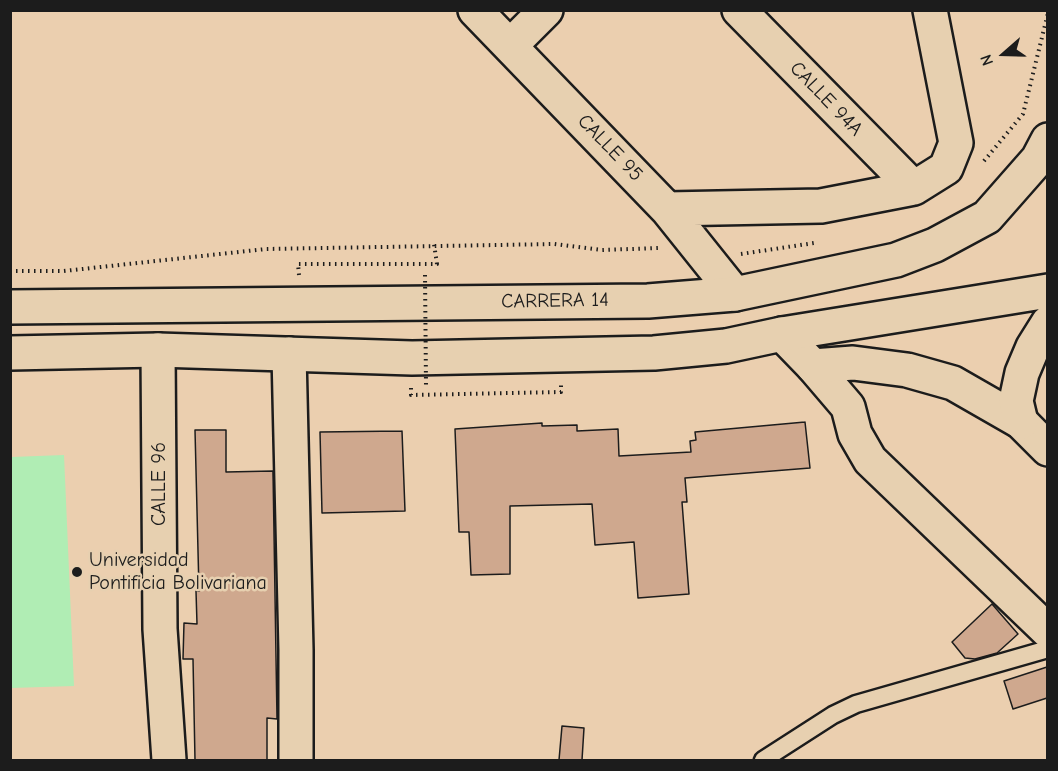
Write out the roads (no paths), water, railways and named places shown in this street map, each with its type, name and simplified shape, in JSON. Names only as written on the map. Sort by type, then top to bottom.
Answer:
[{"type":"main road","name":"CALLE 95","points":[[475,10],[667,209],[735,294]]},
{"type":"main road","points":[[511,45],[546,10]]},
{"type":"main road","name":"CALLE 94A","points":[[739,10],[914,189]]},
{"type":"main road","points":[[667,209],[821,206],[914,189],[946,168],[956,143],[930,10]]},
{"type":"main road","name":"CARRERA 14","points":[[10,307],[648,301],[735,294],[896,260],[935,245],[987,217],[1038,159],[1047,140]]},
{"type":"main road","points":[[10,353],[158,350],[412,358],[654,353],[726,346],[782,334],[1047,291]]},
{"type":"main road","points":[[1021,422],[1016,401],[1022,374],[1032,347],[1047,323]]},
{"type":"main road","points":[[782,334],[848,407],[855,434],[870,460],[1047,631]]},
{"type":"main road","name":"CALLE 96","points":[[158,350],[160,629],[169,760]]},
{"type":"main road","points":[[289,354],[296,650],[296,760]]},
{"type":"main road","points":[[813,366],[854,363],[908,370],[953,383],[1021,422],[1047,449]]},
{"type":"lane","points":[[763,760],[833,715],[856,704],[1047,649]]},
{"type":"place","name":"Universidad Pontificia Bolivariana","points":[[77,572]]}]
